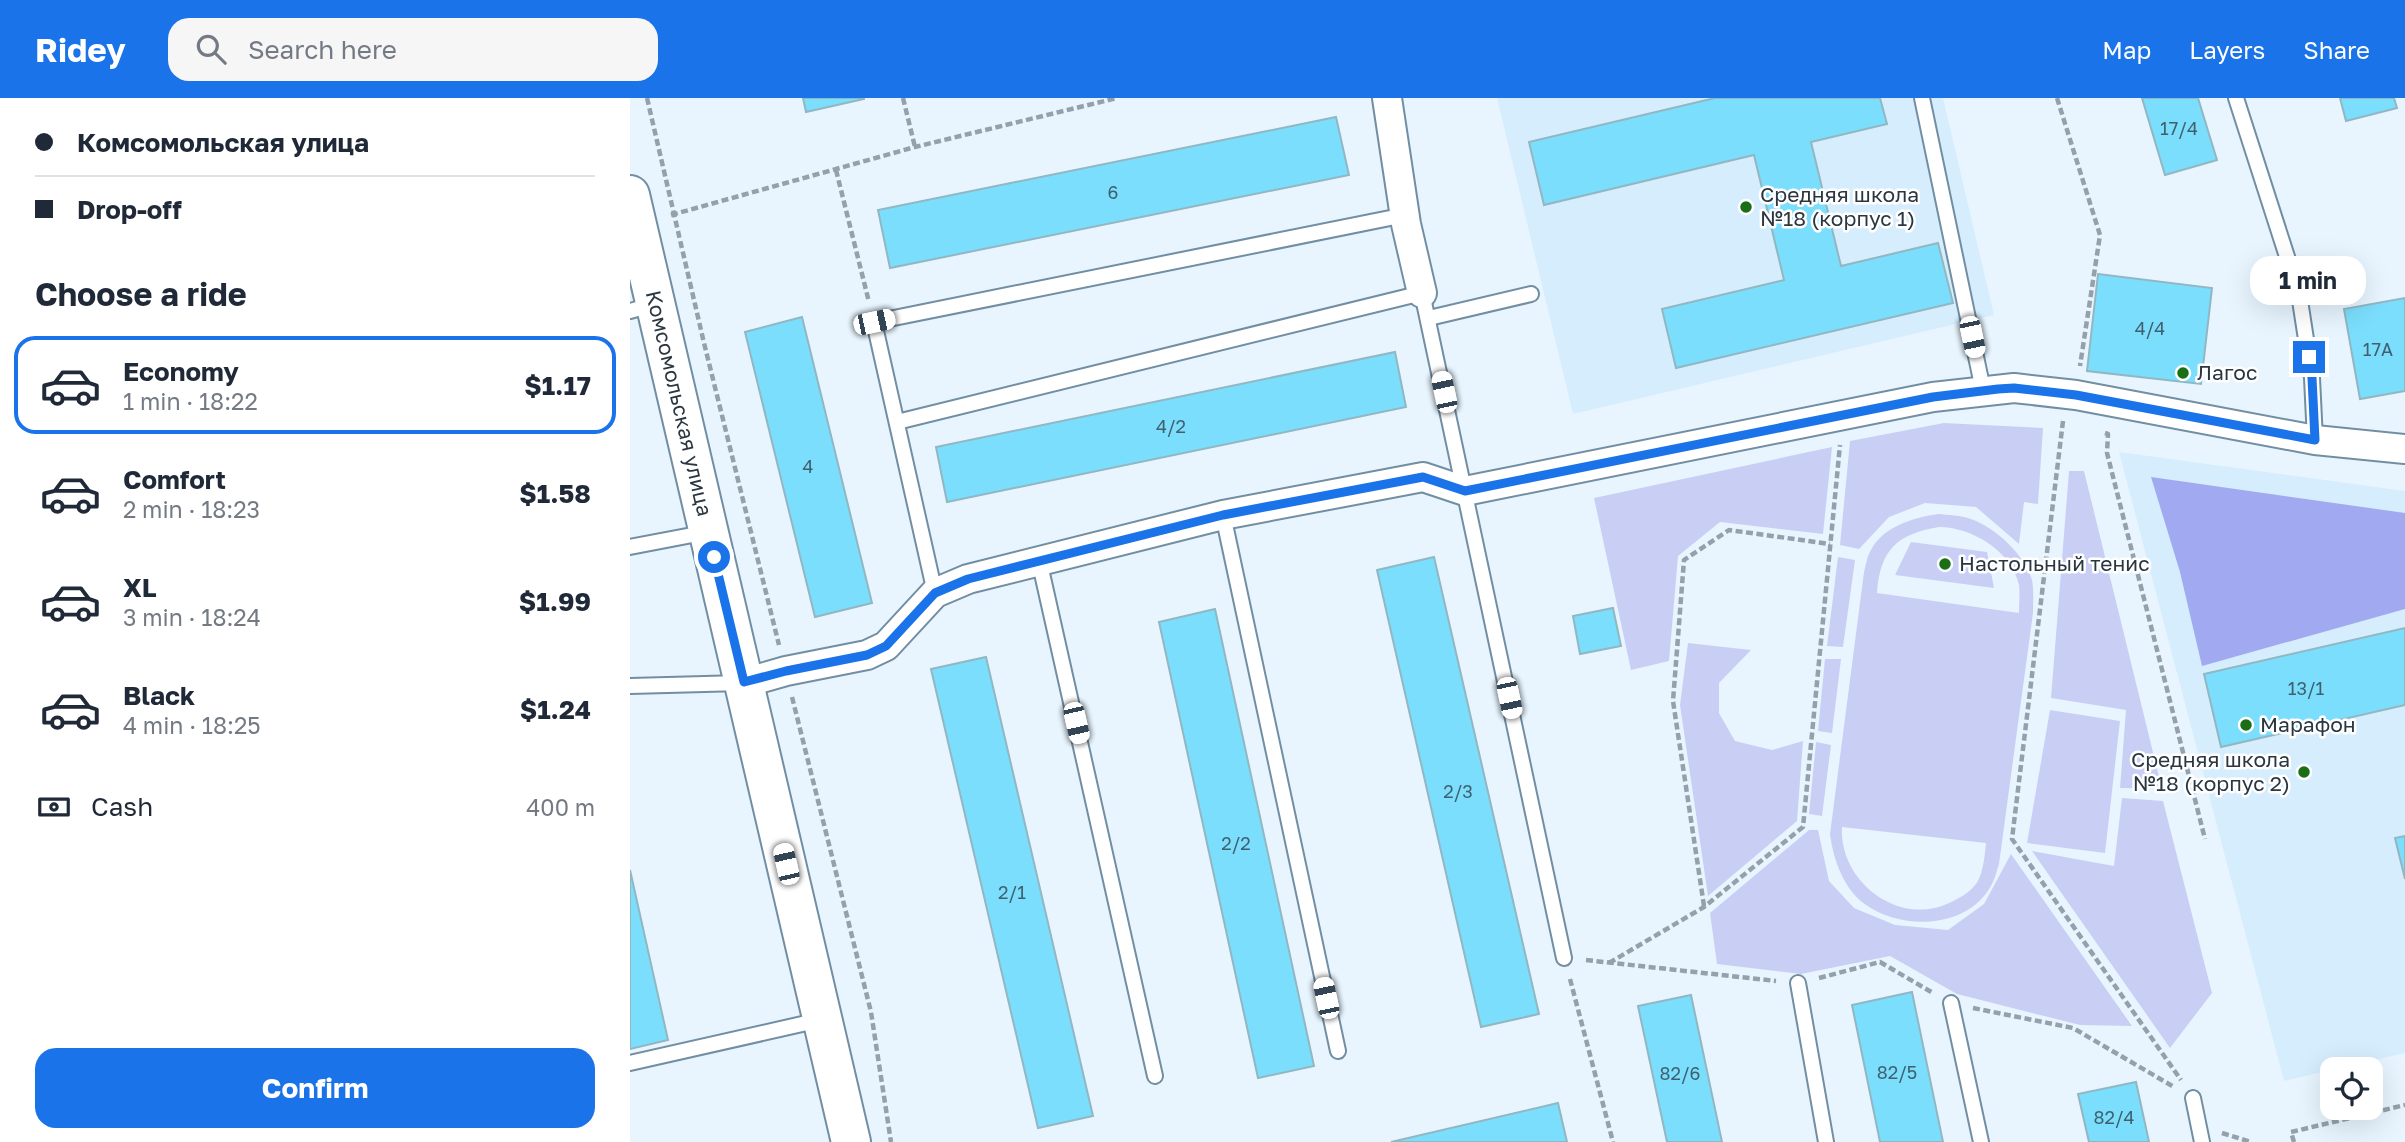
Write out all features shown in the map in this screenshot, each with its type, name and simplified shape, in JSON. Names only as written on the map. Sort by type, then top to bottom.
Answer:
[{"type":"street","points":[[1387,98],[1405,215],[1425,305]]},
{"type":"street","name":"Комсомольская улица","points":[[633,210],[643,307],[708,531],[851,1142]]},
{"type":"street","points":[[744,682],[867,655],[886,646],[935,593],[968,579],[1223,515],[1423,477],[1465,491],[1919,400],[1983,390],[2014,388],[2076,395],[2315,440],[2405,449]]},
{"type":"lane","points":[[1922,98],[1983,390]]},
{"type":"lane","points":[[2236,98],[2299,295],[2312,378],[2315,440]]},
{"type":"lane","points":[[935,593],[874,322],[1405,215]]},
{"type":"lane","points":[[897,422],[1425,305],[1531,294]]},
{"type":"lane","points":[[1425,305],[1564,958]]},
{"type":"lane","points":[[1223,515],[1338,1051]]},
{"type":"lane","points":[[630,547],[708,531]]},
{"type":"lane","points":[[1039,560],[1155,1076]]},
{"type":"lane","points":[[630,686],[744,682]]},
{"type":"lane","points":[[1798,983],[1826,1142]]},
{"type":"lane","points":[[1951,1003],[1981,1142]]},
{"type":"lane","points":[[630,1063],[822,1019]]},
{"type":"lane","points":[[2193,1098],[2202,1142]]},
{"type":"path","points":[[646,98],[871,1012],[891,1142]]},
{"type":"path","points":[[903,98],[915,147]]},
{"type":"path","points":[[633,210],[674,215],[915,147],[1117,98]]},
{"type":"path","points":[[2057,98],[2100,235],[2076,395]]},
{"type":"path","points":[[836,170],[874,322]]},
{"type":"path","points":[[2074,424],[2063,421],[2012,839],[2193,1098]]},
{"type":"path","points":[[2096,431],[2108,434],[2107,453],[2205,839]]},
{"type":"path","points":[[1609,963],[1704,907],[1802,827],[1841,434]]},
{"type":"path","points":[[1704,907],[1673,701],[1684,560],[1729,530],[1830,544]]},
{"type":"path","points":[[1612,1142],[1564,958],[1798,983],[1881,962],[1951,1003],[2073,1028],[2193,1098]]},
{"type":"path","points":[[2294,1142],[2291,1132],[2405,1105]]},
{"type":"shaded area","name":"Средняя школа №18 (корпус 1)","points":[[1497,98],[1943,98],[1994,315],[1573,414]]},
{"type":"shaded area","points":[[1944,423],[2043,428],[2038,504],[2024,502],[2019,544],[1976,507],[1925,503],[1889,517],[1859,549],[1840,545],[1850,441]]},
{"type":"shaded area","points":[[1832,447],[1823,534],[1720,522],[1678,556],[1669,661],[1631,670],[1594,498]]},
{"type":"shaded area","name":"Средняя школа №18 (корпус 2)","points":[[2119,452],[2405,491],[2405,1053],[2383,1058],[2320,1057],[2320,1073],[2284,1081]]},
{"type":"shaded area","points":[[2069,471],[2084,471],[2162,789],[2120,788],[2126,710],[2051,698]]},
{"type":"shaded area","points":[[2151,477],[2405,513],[2405,609],[2202,666],[2180,572]]},
{"type":"shaded area","points":[[1929,515],[1971,519],[1990,528],[2008,543],[2023,561],[2032,580],[2033,613],[1999,864],[1994,879],[1982,899],[1968,910],[1952,917],[1916,922],[1881,913],[1858,899],[1841,873],[1830,834],[1868,558],[1876,542],[1891,529]],"holes":[[[1939,527],[1977,536],[1999,552],[2015,573],[2019,585],[2019,613],[1877,593],[1882,566],[1893,547],[1912,534]],[[1842,827],[1986,843],[1980,875],[1970,890],[1949,903],[1930,909],[1910,909],[1892,904],[1875,894],[1861,881],[1850,865],[1844,847]]]},
{"type":"shaded area","name":"Настольный тенис","points":[[1911,542],[1987,552],[1994,588],[1895,575]]},
{"type":"shaded area","points":[[1838,557],[1855,560],[1843,647],[1827,646]]},
{"type":"shaded area","points":[[1688,643],[1751,650],[1719,683],[1719,713],[1735,741],[1772,750],[1803,741],[1797,821],[1708,896],[1680,705]]},
{"type":"shaded area","points":[[1825,659],[1841,659],[1832,733],[1818,731]]},
{"type":"shaded area","points":[[2050,710],[2120,721],[2105,853],[2027,843]]},
{"type":"shaded area","points":[[1816,742],[1831,745],[1822,816],[1809,814]]},
{"type":"shaded area","points":[[2122,798],[2163,801],[2212,993],[2170,1048],[2032,851],[2114,866]]},
{"type":"shaded area","points":[[1809,830],[1818,830],[1829,881],[1854,908],[1895,925],[1948,930],[1984,904],[2011,854],[2132,1026],[2080,1025],[1957,994],[1890,956],[1801,974],[1717,964],[1710,913]]},
{"type":"building","points":[[803,98],[864,98],[864,99],[806,112]]},
{"type":"building","points":[[1715,98],[1880,98],[1887,124],[1811,142],[1841,266],[1938,243],[1953,303],[1676,368],[1662,309],[1784,280],[1754,155],[1544,205],[1529,142]]},
{"type":"building","points":[[2142,98],[2198,98],[2217,160],[2165,175]]},
{"type":"building","points":[[2340,98],[2394,98],[2397,108],[2346,121]]},
{"type":"building","points":[[1336,117],[1349,175],[890,268],[878,210]]},
{"type":"building","points":[[2098,274],[2212,288],[2201,384],[2087,371]]},
{"type":"building","points":[[2405,298],[2405,391],[2360,399],[2344,309]]},
{"type":"building","points":[[802,317],[872,603],[815,617],[745,332]]},
{"type":"building","points":[[1395,352],[1406,407],[947,502],[936,447]]},
{"type":"building","points":[[1434,557],[1539,1014],[1481,1027],[1377,570]]},
{"type":"building","points":[[1613,608],[1621,646],[1580,654],[1573,616]]},
{"type":"building","points":[[1215,609],[1314,1066],[1258,1078],[1159,622]]},
{"type":"building","points":[[2405,628],[2405,705],[2221,747],[2204,674]]},
{"type":"building","points":[[986,657],[1093,1116],[1038,1128],[931,669]]},
{"type":"building","points":[[2405,836],[2405,879],[2395,838]]},
{"type":"building","points":[[630,870],[668,1040],[630,1049]]},
{"type":"building","points":[[1912,992],[1943,1142],[1880,1142],[1852,1005]]},
{"type":"building","points":[[1691,995],[1722,1142],[1667,1142],[1638,1006]]},
{"type":"building","points":[[2136,1082],[2149,1142],[2089,1142],[2078,1094]]},
{"type":"building","points":[[1558,1103],[1567,1142],[1391,1142]]},
{"type":"place","name":"Средняя школа №18 (корпус 1)","points":[[1746,207]]},
{"type":"place","name":"Лагос","points":[[2183,373]]},
{"type":"place","name":"Настольный тенис","points":[[1945,564]]},
{"type":"place","name":"Марафон","points":[[2246,725]]},
{"type":"place","name":"Средняя школа №18 (корпус 2)","points":[[2304,772]]},
{"type":"route","points":[[714,557],[744,682],[867,655],[886,646],[935,593],[968,579],[1223,515],[1423,477],[1465,491],[1933,397],[2014,388],[2076,395],[2315,440],[2309,357]]}]
